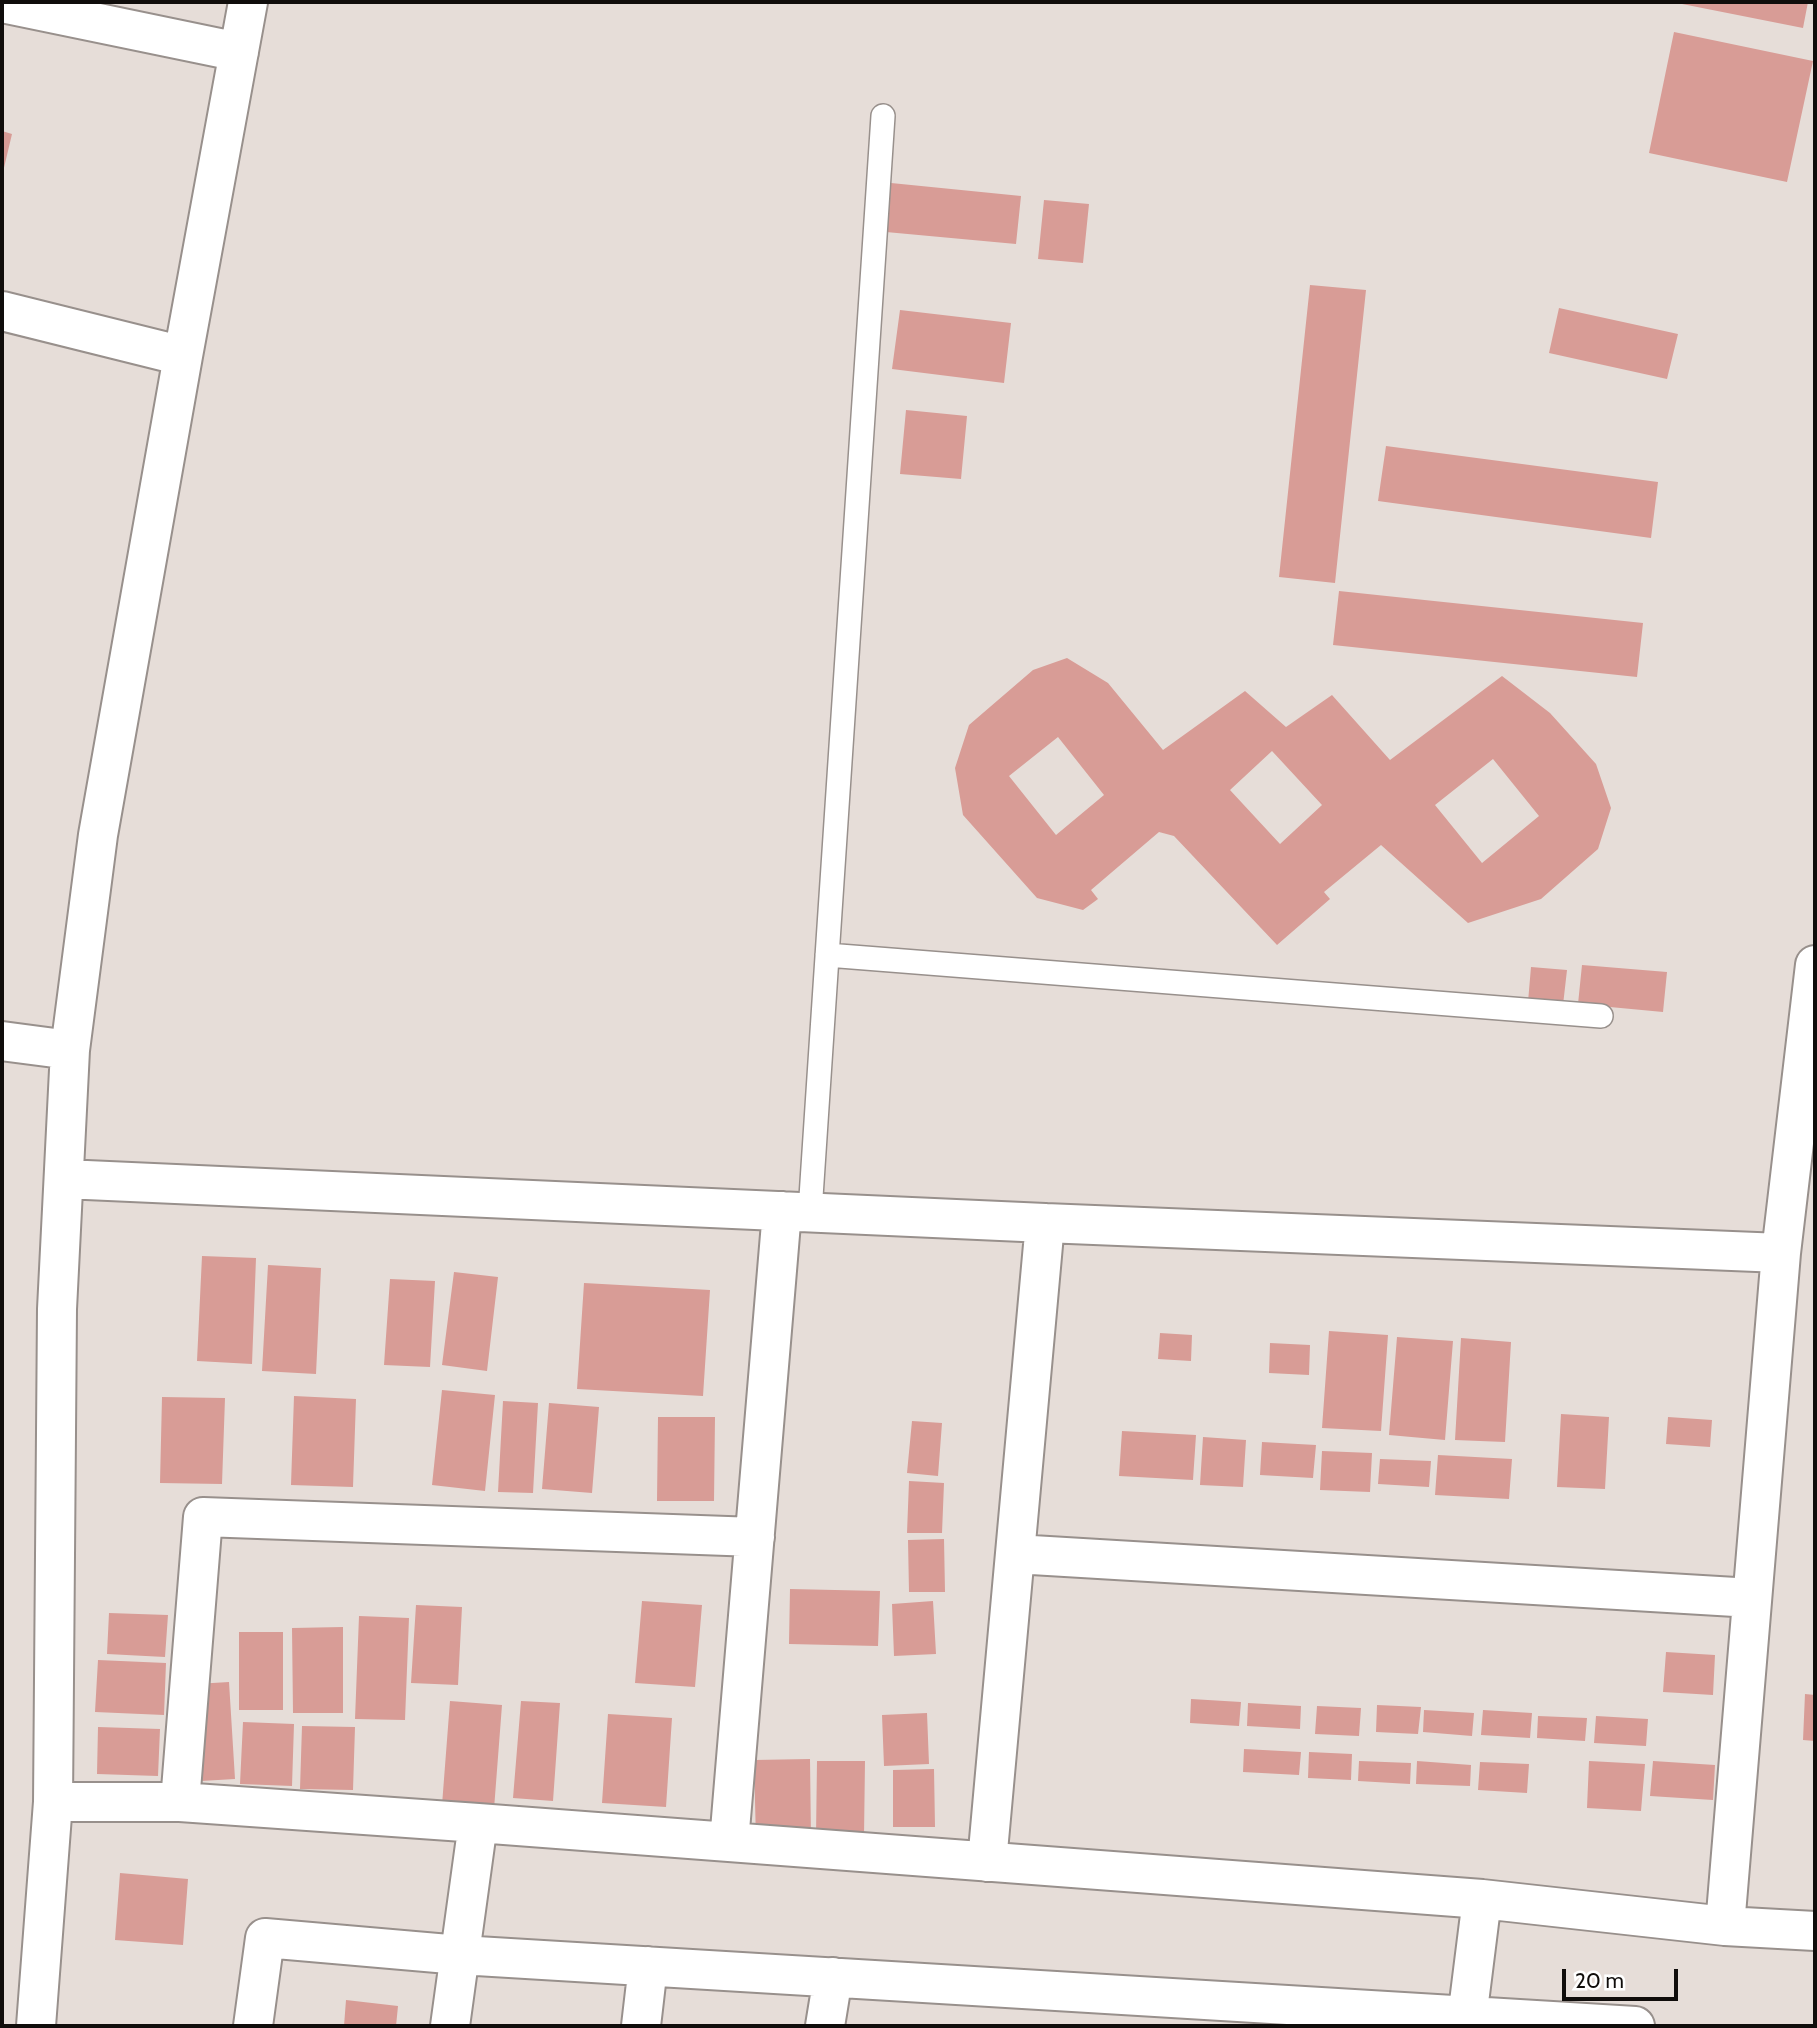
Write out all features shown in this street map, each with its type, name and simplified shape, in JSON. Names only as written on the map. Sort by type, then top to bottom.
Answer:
[{"type":"street","points":[[36,2026],[53,1802],[57,1309],[70,1050],[98,835],[248,2]]},
{"type":"street","points":[[2,3],[239,52]]},
{"type":"street","points":[[2,311],[183,356]]},
{"type":"street","points":[[1726,1926],[1780,1253],[1815,965]]},
{"type":"street","points":[[2,1041],[70,1050]]},
{"type":"street","points":[[64,1179],[1780,1253]]},
{"type":"street","points":[[729,1842],[755,1536],[796,1212]]},
{"type":"street","points":[[988,1862],[1045,1223]]},
{"type":"street","points":[[180,1802],[203,1517],[755,1536]]},
{"type":"street","points":[[1015,1554],[1752,1598]]},
{"type":"street","points":[[53,1802],[180,1802],[478,1823],[1482,1899],[1726,1926],[1815,1931]]},
{"type":"street","points":[[450,2026],[478,1823]]},
{"type":"street","points":[[1467,2021],[1482,1899]]},
{"type":"street","points":[[253,2026],[265,1938],[460,1955],[1467,2021],[1635,2026]]},
{"type":"street","points":[[641,2026],[648,1966]]},
{"type":"street","points":[[825,2026],[833,1978]]},
{"type":"lane","points":[[796,1212],[827,955],[883,116]]},
{"type":"lane","points":[[827,955],[1601,1016]]},
{"type":"building","points":[[1672,2],[1808,2],[1803,28]]},
{"type":"building","points":[[1674,32],[1813,61],[1787,182],[1649,153]]},
{"type":"building","points":[[2,131],[12,134],[3,172],[2,172]]},
{"type":"building","points":[[891,183],[1021,196],[1016,244],[886,232]]},
{"type":"building","points":[[1044,200],[1089,204],[1083,263],[1038,259]]},
{"type":"building","points":[[1310,285],[1366,290],[1335,583],[1279,577]]},
{"type":"building","points":[[1559,308],[1678,334],[1667,379],[1549,353]]},
{"type":"building","points":[[900,310],[1011,323],[1004,383],[892,369]]},
{"type":"building","points":[[906,410],[967,416],[961,479],[900,474]]},
{"type":"building","points":[[1386,446],[1658,482],[1651,538],[1378,501]]},
{"type":"building","points":[[1339,591],[1643,623],[1637,677],[1333,645]]},
{"type":"building","points":[[1067,658],[1108,683],[1163,750],[1245,691],[1286,727],[1332,695],[1390,760],[1502,676],[1550,713],[1596,764],[1611,808],[1598,849],[1541,899],[1468,923],[1381,845],[1324,892],[1330,899],[1277,945],[1174,836],[1159,832],[1091,890],[1098,899],[1083,910],[1037,898],[963,815],[955,768],[969,725],[1033,670]],"holes":[[[1058,737],[1104,795],[1056,835],[1009,776]],[[1272,751],[1322,805],[1280,844],[1230,790]],[[1493,759],[1539,816],[1482,863],[1435,805]]]},
{"type":"building","points":[[1582,965],[1667,972],[1663,1012],[1578,1004]]},
{"type":"building","points":[[1531,967],[1567,970],[1563,1005],[1528,1002]]},
{"type":"building","points":[[202,1256],[256,1258],[252,1364],[197,1361]]},
{"type":"building","points":[[268,1265],[321,1268],[316,1374],[262,1371]]},
{"type":"building","points":[[454,1272],[498,1277],[487,1371],[442,1365]]},
{"type":"building","points":[[390,1279],[435,1281],[430,1367],[384,1365]]},
{"type":"building","points":[[584,1283],[710,1290],[703,1396],[577,1389]]},
{"type":"building","points":[[1329,1331],[1388,1335],[1381,1431],[1322,1428]]},
{"type":"building","points":[[1160,1333],[1192,1335],[1191,1361],[1158,1359]]},
{"type":"building","points":[[1397,1337],[1453,1341],[1445,1440],[1389,1435]]},
{"type":"building","points":[[1461,1338],[1511,1342],[1505,1442],[1455,1440]]},
{"type":"building","points":[[1270,1343],[1310,1345],[1309,1375],[1269,1373]]},
{"type":"building","points":[[442,1390],[495,1395],[485,1491],[432,1485]]},
{"type":"building","points":[[294,1396],[356,1399],[353,1487],[291,1485]]},
{"type":"building","points":[[162,1397],[225,1398],[222,1484],[160,1483]]},
{"type":"building","points":[[503,1401],[538,1403],[533,1493],[498,1492]]},
{"type":"building","points":[[549,1403],[599,1407],[592,1493],[542,1489]]},
{"type":"building","points":[[1561,1414],[1609,1417],[1605,1489],[1557,1487]]},
{"type":"building","points":[[658,1417],[715,1417],[714,1501],[657,1501]]},
{"type":"building","points":[[1668,1417],[1712,1420],[1710,1447],[1666,1444]]},
{"type":"building","points":[[912,1421],[942,1423],[938,1476],[907,1473]]},
{"type":"building","points":[[1122,1431],[1196,1435],[1193,1480],[1119,1476]]},
{"type":"building","points":[[1203,1437],[1246,1440],[1243,1487],[1200,1485]]},
{"type":"building","points":[[1262,1442],[1316,1445],[1313,1478],[1260,1475]]},
{"type":"building","points":[[1322,1451],[1372,1453],[1370,1492],[1320,1490]]},
{"type":"building","points":[[1438,1455],[1512,1459],[1509,1499],[1435,1495]]},
{"type":"building","points":[[1380,1459],[1431,1461],[1429,1487],[1378,1484]]},
{"type":"building","points":[[909,1481],[944,1483],[942,1533],[907,1533]]},
{"type":"building","points":[[944,1539],[945,1592],[909,1592],[908,1540]]},
{"type":"building","points":[[790,1589],[880,1591],[878,1646],[789,1644]]},
{"type":"building","points":[[642,1601],[702,1605],[695,1687],[635,1683]]},
{"type":"building","points":[[933,1601],[936,1654],[894,1656],[892,1604]]},
{"type":"building","points":[[416,1605],[462,1607],[458,1685],[411,1683]]},
{"type":"building","points":[[109,1613],[168,1615],[165,1657],[107,1654]]},
{"type":"building","points":[[359,1616],[409,1618],[405,1720],[355,1719]]},
{"type":"building","points":[[343,1627],[343,1713],[293,1713],[292,1628]]},
{"type":"building","points":[[239,1632],[283,1632],[283,1710],[239,1710]]},
{"type":"building","points":[[1666,1652],[1715,1655],[1713,1695],[1663,1692]]},
{"type":"building","points":[[98,1660],[166,1663],[164,1715],[95,1712]]},
{"type":"building","points":[[229,1682],[235,1779],[201,1781],[196,1684]]},
{"type":"building","points":[[1805,1694],[1815,1695],[1815,1741],[1803,1740]]},
{"type":"building","points":[[1191,1699],[1241,1702],[1239,1726],[1190,1723]]},
{"type":"building","points":[[450,1701],[502,1705],[494,1809],[442,1805]]},
{"type":"building","points":[[521,1701],[560,1703],[553,1801],[513,1798]]},
{"type":"building","points":[[1248,1703],[1301,1706],[1300,1729],[1247,1726]]},
{"type":"building","points":[[1377,1705],[1421,1707],[1418,1734],[1376,1732]]},
{"type":"building","points":[[1317,1706],[1361,1708],[1359,1736],[1315,1734]]},
{"type":"building","points":[[1424,1710],[1474,1713],[1472,1736],[1423,1732]]},
{"type":"building","points":[[1483,1710],[1532,1713],[1530,1738],[1481,1735]]},
{"type":"building","points":[[927,1713],[929,1764],[884,1766],[882,1715]]},
{"type":"building","points":[[608,1714],[672,1718],[666,1807],[602,1803]]},
{"type":"building","points":[[1538,1716],[1587,1718],[1585,1741],[1537,1738]]},
{"type":"building","points":[[1596,1716],[1648,1719],[1646,1746],[1594,1743]]},
{"type":"building","points":[[243,1722],[294,1724],[292,1786],[240,1784]]},
{"type":"building","points":[[302,1726],[355,1727],[353,1790],[300,1789]]},
{"type":"building","points":[[98,1727],[160,1729],[158,1776],[97,1774]]},
{"type":"building","points":[[1244,1749],[1301,1752],[1299,1775],[1243,1772]]},
{"type":"building","points":[[1309,1752],[1352,1754],[1351,1780],[1308,1778]]},
{"type":"building","points":[[810,1759],[811,1839],[756,1841],[754,1760]]},
{"type":"building","points":[[817,1761],[865,1761],[864,1836],[816,1836]]},
{"type":"building","points":[[1359,1761],[1411,1763],[1410,1784],[1358,1781]]},
{"type":"building","points":[[1417,1761],[1471,1765],[1470,1786],[1416,1784]]},
{"type":"building","points":[[1589,1761],[1645,1764],[1641,1811],[1587,1808]]},
{"type":"building","points":[[1653,1761],[1715,1765],[1713,1800],[1650,1796]]},
{"type":"building","points":[[1480,1762],[1529,1764],[1527,1793],[1478,1790]]},
{"type":"building","points":[[934,1769],[935,1827],[893,1827],[893,1770]]},
{"type":"building","points":[[120,1873],[188,1879],[183,1945],[115,1940]]},
{"type":"building","points":[[346,2000],[398,2006],[396,2026],[344,2026]]}]
